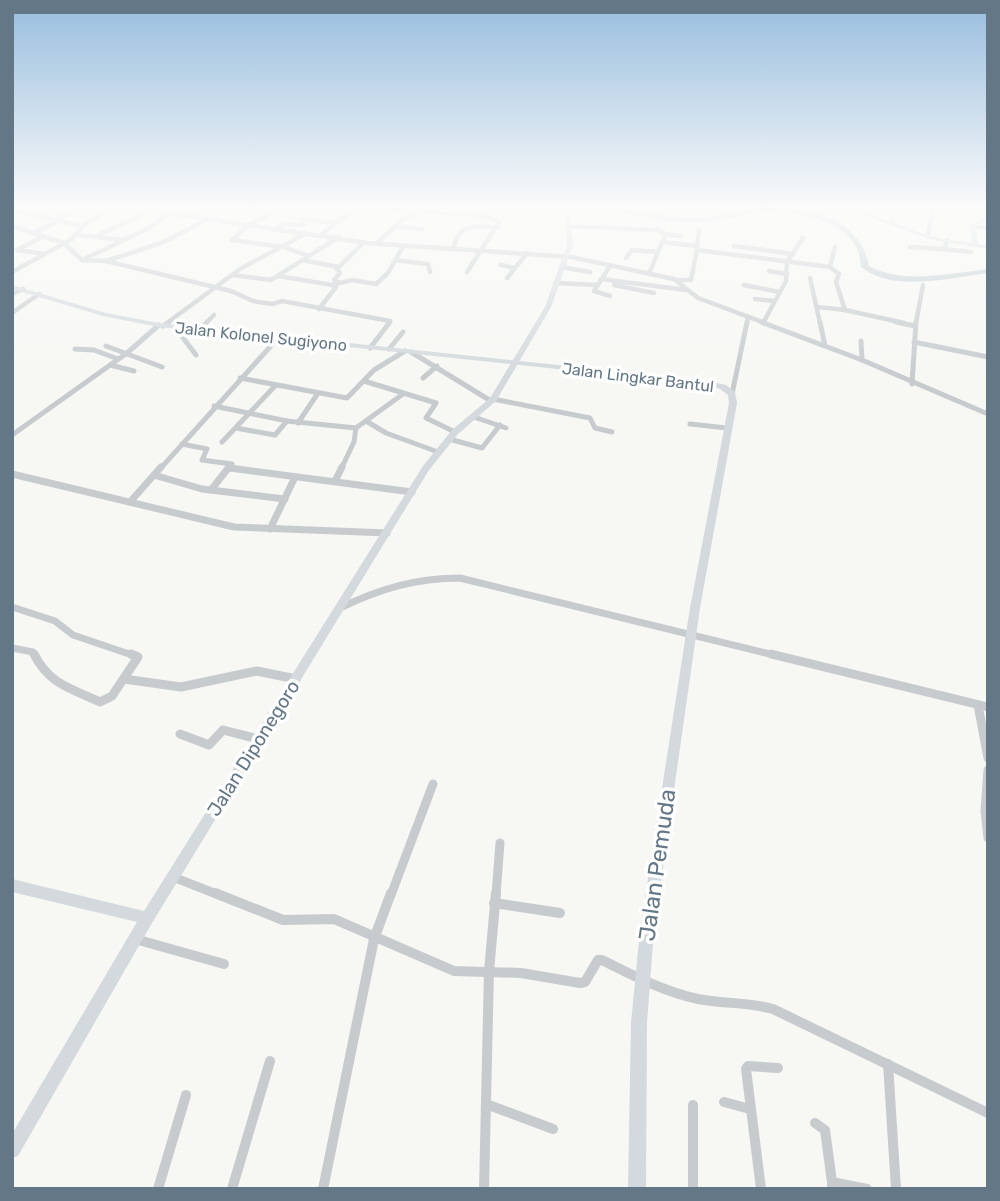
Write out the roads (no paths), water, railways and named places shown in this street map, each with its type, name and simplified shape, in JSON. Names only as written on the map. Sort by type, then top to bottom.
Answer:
[{"type":"main road","name":"Jalan Diponegoro","points":[[12,1150],[134,939],[412,492],[438,452],[492,400],[548,307],[561,267]]},
{"type":"main road","name":"Jalan Kolonel Sugiyono","points":[[12,287],[98,313],[161,326],[515,363]]},
{"type":"main road","name":"Jalan Lingkar Bantul","points":[[515,363],[723,387],[732,394],[707,538]]},
{"type":"main road","name":"Jalan Pemuda","points":[[637,1189],[637,1088],[642,980],[707,538]]},
{"type":"main road","points":[[12,885],[147,918]]},
{"type":"street","points":[[122,265],[216,288],[253,301],[272,304],[282,301],[389,321],[370,348]]},
{"type":"street","points":[[12,435],[232,275],[250,265]]},
{"type":"street","points":[[232,275],[266,281],[295,265]]},
{"type":"street","points":[[329,265],[339,267],[337,271],[340,273],[334,279],[338,282]]},
{"type":"street","points":[[279,276],[332,285],[355,280],[377,284],[391,265]]},
{"type":"street","points":[[428,265],[430,272]]},
{"type":"street","points":[[467,272],[472,265]]},
{"type":"street","points":[[502,265],[515,268]]},
{"type":"street","points":[[507,278],[517,265]]},
{"type":"street","points":[[605,265],[678,280],[691,280],[696,265]]},
{"type":"street","points":[[649,274],[653,265]]},
{"type":"street","points":[[763,323],[787,274],[787,265]]},
{"type":"street","points":[[813,265],[830,267],[839,274],[836,282],[845,310]]},
{"type":"street","points":[[610,266],[595,293],[610,296]]},
{"type":"street","points":[[561,267],[590,272]]},
{"type":"street","points":[[769,271],[787,274]]},
{"type":"street","points":[[810,278],[825,346]]},
{"type":"street","points":[[678,280],[698,298],[862,360],[912,384],[988,414]]},
{"type":"street","points":[[555,283],[599,282],[687,290]]},
{"type":"street","points":[[599,282],[654,293]]},
{"type":"street","points":[[319,309],[336,288],[332,285]]},
{"type":"street","points":[[744,285],[779,292]]},
{"type":"street","points":[[912,384],[915,326],[923,285]]},
{"type":"street","points":[[12,295],[23,289]]},
{"type":"street","points":[[12,313],[39,294]]},
{"type":"street","points":[[755,299],[774,301]]},
{"type":"street","points":[[818,307],[845,310],[915,326]]},
{"type":"street","points":[[199,330],[214,315]]},
{"type":"street","points":[[732,394],[747,317]]},
{"type":"street","points":[[175,327],[196,355]]},
{"type":"street","points":[[389,349],[403,332]]},
{"type":"street","points":[[130,502],[278,338]]},
{"type":"street","points":[[861,341],[862,360]]},
{"type":"street","points":[[914,342],[988,357]]},
{"type":"street","points":[[106,346],[162,367]]},
{"type":"street","points":[[75,349],[94,350],[118,359]]},
{"type":"street","points":[[240,378],[349,398],[378,366],[408,351],[437,366],[471,392],[492,400],[590,418],[595,428],[612,432]]},
{"type":"street","points":[[110,365],[134,371]]},
{"type":"street","points":[[424,378],[437,366]]},
{"type":"street","points":[[364,381],[436,404],[426,418],[452,436],[482,448],[503,426],[474,417]]},
{"type":"street","points":[[723,387],[734,382]]},
{"type":"street","points":[[222,442],[276,385]]},
{"type":"street","points":[[298,423],[318,393]]},
{"type":"street","points":[[214,406],[298,423],[356,428],[403,394]]},
{"type":"street","points":[[236,428],[275,435],[287,421]]},
{"type":"street","points":[[366,421],[386,433],[438,452]]},
{"type":"street","points":[[690,424],[727,428]]},
{"type":"street","points":[[335,481],[354,442],[356,428]]},
{"type":"street","points":[[181,444],[207,449],[201,460],[231,464],[230,468]]},
{"type":"street","points":[[230,468],[412,492]]},
{"type":"street","points":[[211,491],[230,468]]},
{"type":"street","points":[[12,474],[218,524],[270,529],[387,533]]},
{"type":"street","points":[[154,475],[211,491],[285,499]]},
{"type":"street","points":[[270,529],[295,477]]},
{"type":"street","points":[[340,608],[400,582],[436,577],[460,578],[983,706],[988,758]]},
{"type":"street","points":[[12,607],[55,621],[72,635],[136,655],[136,662],[110,699],[98,702],[48,677],[33,652],[12,648]]},
{"type":"street","points":[[124,679],[181,687],[257,671],[296,679]]},
{"type":"street","points":[[180,734],[209,746],[220,732],[228,729],[258,739]]},
{"type":"street","points":[[988,771],[985,811],[988,838]]},
{"type":"street","points":[[323,1189],[374,939],[433,784]]},
{"type":"street","points":[[484,1189],[489,971],[500,843]]},
{"type":"street","points":[[173,877],[276,918],[334,919],[374,939],[454,971],[489,971],[580,983],[585,982],[598,960],[601,960],[642,980],[698,999],[737,1001],[773,1009],[988,1113]]},
{"type":"street","points":[[494,903],[560,913]]},
{"type":"street","points":[[134,939],[224,964]]},
{"type":"street","points":[[232,1189],[270,1061]]},
{"type":"street","points":[[888,1064],[896,1189]]},
{"type":"street","points":[[761,1189],[747,1067],[778,1068]]},
{"type":"street","points":[[158,1189],[186,1095]]},
{"type":"street","points":[[724,1102],[750,1109]]},
{"type":"street","points":[[486,1104],[553,1129]]},
{"type":"street","points":[[693,1105],[693,1189]]},
{"type":"street","points":[[814,1123],[825,1130],[832,1185],[867,1189]]},
{"type":"waterway","points":[[865,265],[876,273],[907,278],[988,271]]}]
